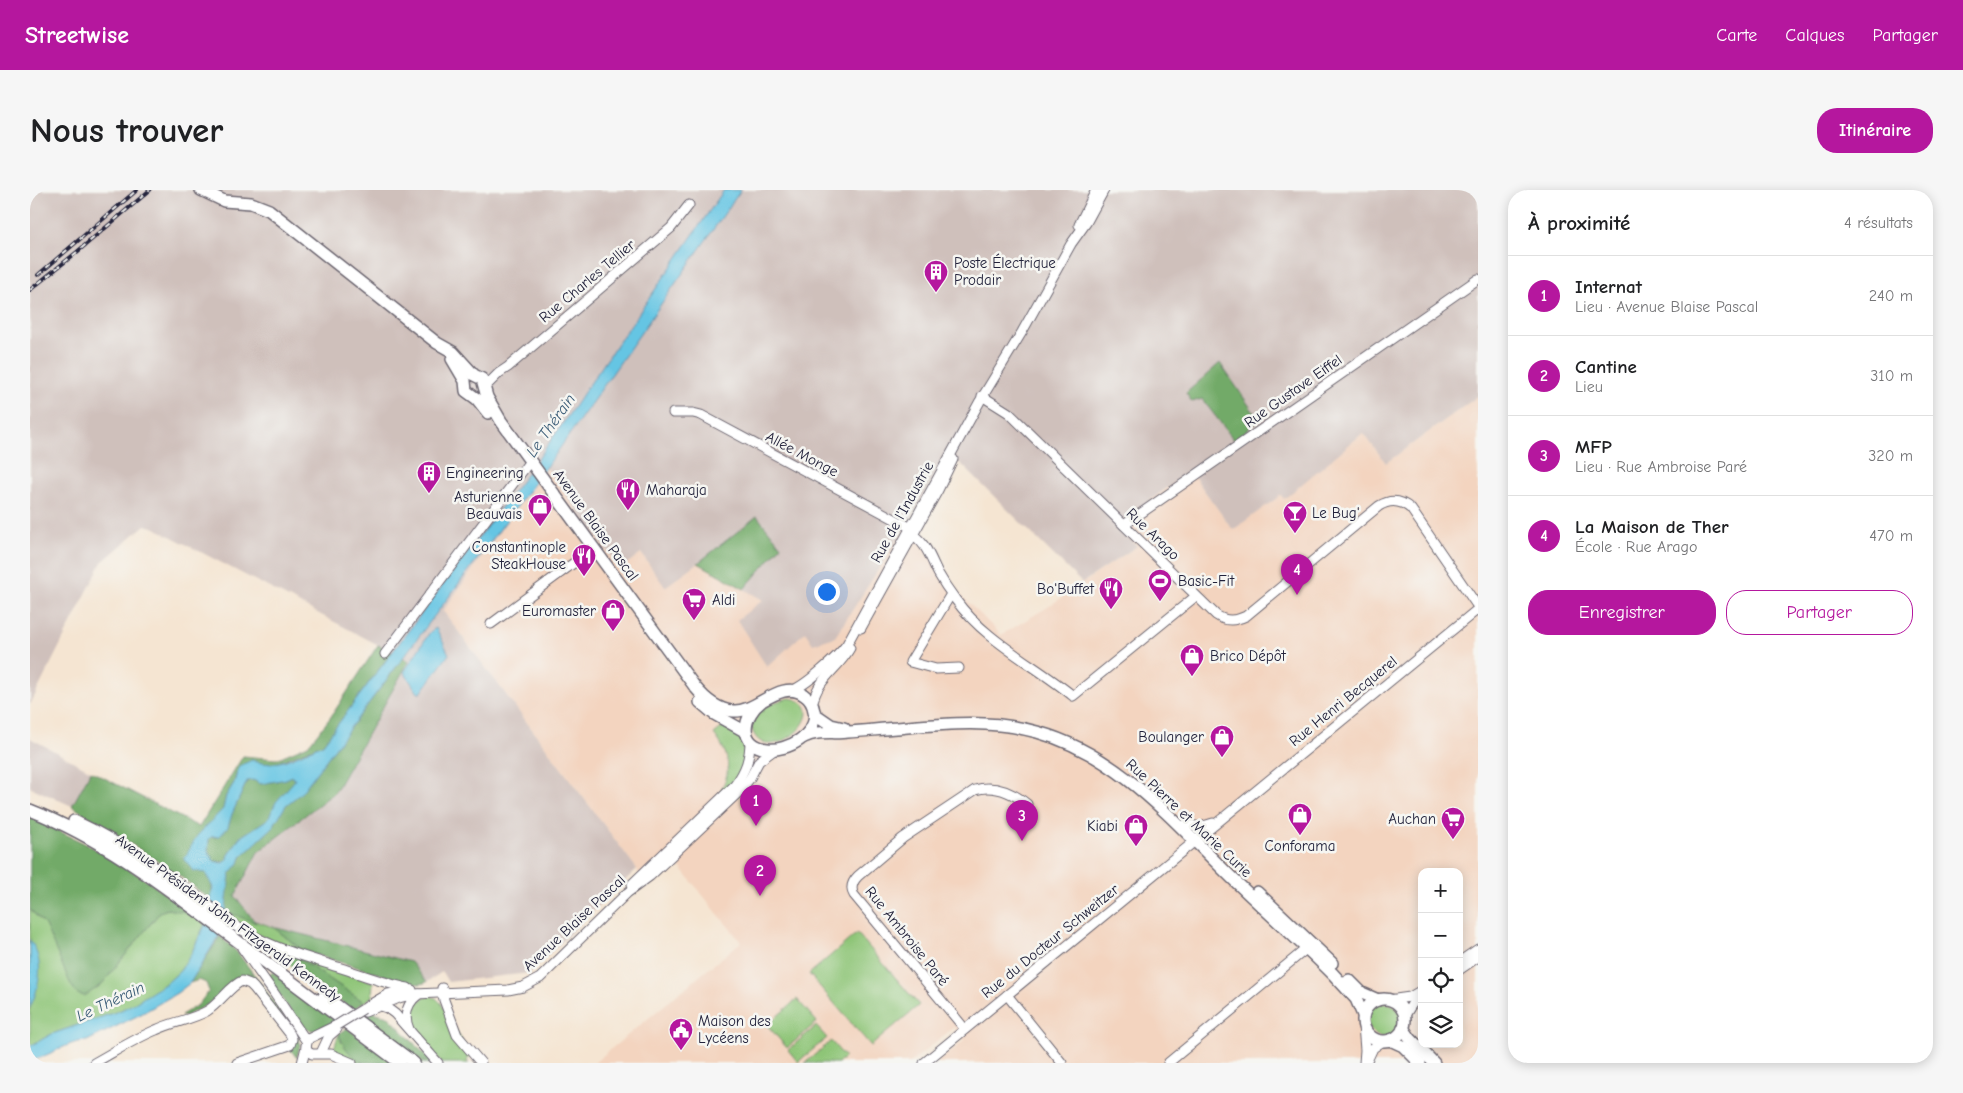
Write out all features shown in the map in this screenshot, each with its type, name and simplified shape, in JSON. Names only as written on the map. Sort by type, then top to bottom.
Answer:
[{"type":"main road","name":"Avenue Blaise Pascal","points":[[201,190],[224,200],[251,203],[265,208],[437,343],[460,358],[472,377],[483,380],[481,391],[482,404],[702,694],[716,705],[731,711],[744,710],[778,693],[792,691]]},
{"type":"main road","name":"Avenue Blaise Pascal","points":[[472,377],[466,391],[481,391]]},
{"type":"main road","name":"Avenue Blaise Pascal","points":[[592,550],[670,664],[700,703],[748,736],[761,748],[774,750],[800,739]]},
{"type":"main road","points":[[792,691],[804,695],[814,710],[810,729],[800,739]]},
{"type":"main road","name":"Avenue Blaise Pascal","points":[[748,736],[747,718],[762,701]]},
{"type":"main road","name":"Rue Pierre et Marie Curie","points":[[814,710],[831,725],[842,728],[968,716],[1004,719],[1036,726],[1074,740],[1111,760],[1152,792],[1186,824],[1196,839]]},
{"type":"main road","name":"Rue Pierre et Marie Curie","points":[[800,739],[817,733],[842,733],[952,723],[1000,724],[1037,732],[1074,746],[1110,766],[1196,839],[1307,945],[1356,999],[1363,1020]]},
{"type":"main road","name":"Avenue Président John Fitzgerald Kennedy","points":[[30,802],[99,834],[147,863],[400,1063]]},
{"type":"main road","name":"Avenue Président John Fitzgerald Kennedy","points":[[30,810],[76,831],[112,851],[207,911]]},
{"type":"main road","name":"Avenue Président John Fitzgerald Kennedy","points":[[226,926],[414,1063]]},
{"type":"main road","name":"Rue Pierre et Marie Curie","points":[[1307,945],[1334,965],[1362,993],[1384,1000]]},
{"type":"main road","points":[[1420,1063],[1403,1046],[1370,1037],[1363,1020],[1368,1006],[1384,1000],[1399,1006],[1410,1038],[1434,1063]]},
{"type":"main road","points":[[1386,1041],[1400,1034],[1404,1022]]},
{"type":"street","name":"Rue de l'Industrie","points":[[792,691],[804,685],[844,647],[1071,244],[1096,190]]},
{"type":"street","name":"Rue de l'Industrie","points":[[1071,244],[1086,223],[1104,190]]},
{"type":"street","name":"Rue Charles Tellier","points":[[481,391],[499,373],[666,232],[689,205]]},
{"type":"street","name":"Rue Gustave Eiffel","points":[[1124,525],[1478,279]]},
{"type":"street","points":[[472,377],[499,373]]},
{"type":"street","name":"Rue Arago","points":[[984,398],[1006,410],[1219,617],[1232,620],[1241,618],[1379,506],[1394,501],[1404,504],[1411,509],[1478,608]]},
{"type":"street","name":"Allée Monge","points":[[673,413],[696,413],[701,415],[911,531]]},
{"type":"street","points":[[385,654],[529,464]]},
{"type":"street","name":"Rue de l'Industrie","points":[[814,710],[818,686],[848,652],[911,531]]},
{"type":"street","points":[[911,531],[927,550],[940,577],[964,610],[996,640],[1074,696],[1196,596]]},
{"type":"street","points":[[490,624],[592,550]]},
{"type":"street","points":[[952,594],[910,662],[936,669],[960,668]]},
{"type":"street","name":"Rue Henri Becquerel","points":[[1196,839],[1478,608]]},
{"type":"street","name":"Avenue Blaise Pascal","points":[[443,990],[516,983],[527,980],[536,973],[732,789],[747,765],[750,752],[748,736]]},
{"type":"street","name":"Avenue Blaise Pascal","points":[[390,994],[443,990],[513,989],[523,987],[536,980],[627,893],[650,876],[740,790],[750,778],[759,761],[774,750]]},
{"type":"street","name":"Rue Ambroise Paré","points":[[965,1029],[854,895],[852,884],[858,876],[903,838],[975,790],[986,788],[1001,791],[1013,795],[1027,804]]},
{"type":"street","name":"Rue Henri Becquerel","points":[[1186,824],[1195,827],[1205,826],[1226,815]]},
{"type":"street","name":"Rue du Docteur Schweitzer","points":[[924,1063],[1196,839]]},
{"type":"street","points":[[226,926],[269,944],[384,982],[419,991],[406,1013],[410,1032]]},
{"type":"street","points":[[226,926],[254,963],[306,1044],[309,1053],[335,1056],[352,1063]]},
{"type":"street","points":[[1168,1063],[1307,945]]},
{"type":"street","points":[[1463,959],[1478,949]]},
{"type":"street","points":[[1463,967],[1478,957]]},
{"type":"street","points":[[94,1063],[151,1032],[193,1018],[207,1011],[239,982],[244,982],[252,986],[269,1006],[290,1034],[292,1040],[291,1044],[237,1063]]},
{"type":"street","points":[[372,1007],[388,999],[390,994],[384,982]]},
{"type":"street","points":[[443,990],[457,1035],[481,1063]]},
{"type":"street","name":"Avenue Blaise Pascal","points":[[315,1036],[338,1026],[372,1007],[419,991]]},
{"type":"street","points":[[1384,1000],[1406,998],[1418,992]]},
{"type":"street","points":[[1007,995],[1062,1063]]},
{"type":"street","points":[[1404,1022],[1413,1002],[1418,999]]},
{"type":"street","points":[[372,1007],[392,1012],[438,1063]]},
{"type":"street","points":[[1363,1020],[1365,1063]]},
{"type":"street","name":"Avenue Blaise Pascal","points":[[325,1044],[338,1026]]},
{"type":"street","points":[[302,1063],[306,1044],[310,1037],[322,1038],[325,1044],[308,1063]]},
{"type":"street","points":[[1365,1063],[1373,1048],[1386,1041]]},
{"type":"shaded area","points":[[30,190],[1478,190],[1478,396],[1386,463],[1363,433],[1284,499],[1281,495],[1233,530],[1190,471],[1117,525],[1137,546],[1082,583],[949,452],[909,522],[835,637],[813,644],[805,632],[767,667],[737,620],[763,600],[698,563],[665,587],[641,553],[620,569],[546,467],[443,611],[637,869],[529,973],[448,982],[442,972],[427,982],[411,962],[256,923],[235,896],[258,852],[335,792],[409,661],[153,527],[145,525],[102,562],[30,705]]},
{"type":"shaded area","points":[[1478,396],[1478,1063],[937,1063],[965,1040],[954,1027],[910,1063],[594,1063],[741,942],[674,860],[644,888],[637,869],[443,611],[547,467],[620,569],[641,553],[665,586],[698,563],[764,600],[909,522],[961,595],[1001,635],[1048,607],[1137,546],[1117,525],[1190,471],[1233,530],[1282,494],[1284,498],[1363,433],[1386,463]]},
{"type":"shaded area","points":[[30,738],[91,771],[72,806],[30,787]]},
{"type":"green space","points":[[1220,363],[1259,420],[1234,440],[1202,399],[1192,402],[1186,393]]},
{"type":"green space","points":[[757,516],[781,546],[744,589],[698,563]]},
{"type":"green space","points":[[378,645],[392,652],[323,744],[276,763],[263,764],[252,760],[237,771],[234,783],[226,796],[223,809],[200,834],[184,859],[193,870],[203,871],[209,877],[212,887],[211,900],[173,871],[72,806],[91,771],[199,827],[243,756],[276,759],[308,745],[330,718]]},
{"type":"green space","points":[[403,658],[409,661],[335,792],[258,852],[235,896],[256,923],[225,911],[230,874],[239,863],[241,857],[272,828],[286,805],[301,793]]},
{"type":"green space","points":[[790,698],[803,704],[807,713],[803,723],[795,733],[783,741],[770,744],[759,741],[752,729],[756,716],[765,707],[777,701]]},
{"type":"green space","points":[[724,726],[738,730],[742,735],[745,756],[740,772],[723,795],[720,792],[728,769],[728,762],[714,734]]},
{"type":"green space","points":[[292,776],[295,780],[268,819],[239,838],[225,862],[214,861],[208,851],[209,839],[217,837],[228,827],[247,781],[253,780],[261,784]]},
{"type":"green space","points":[[30,817],[90,846],[148,881],[190,913],[167,909],[160,912],[101,985],[85,996],[77,994],[70,983],[45,925],[30,909]]},
{"type":"green space","points":[[30,909],[45,925],[54,941],[101,985],[160,912],[172,909],[184,911],[205,924],[190,956],[180,971],[168,982],[136,1003],[119,1011],[52,1034],[30,1046]]},
{"type":"green space","points":[[225,911],[273,927],[303,951],[263,937],[227,916]]},
{"type":"green space","points":[[273,927],[411,962],[427,982],[421,984],[410,983],[303,951]]},
{"type":"green space","points":[[857,933],[919,1005],[871,1046],[809,974]]},
{"type":"green space","points":[[220,936],[237,952],[253,973],[249,977],[240,977],[209,1004],[186,1016],[181,1015],[198,1005],[209,991],[206,983],[199,980],[190,983]]},
{"type":"green space","points":[[267,946],[295,956],[364,1002],[353,1010],[266,948]]},
{"type":"green space","points":[[295,956],[373,982],[372,997],[364,1002]]},
{"type":"green space","points":[[273,972],[336,1021],[318,1030],[309,1030],[300,1025],[267,977]]},
{"type":"green space","points":[[253,973],[277,1007],[274,1008],[249,977]]},
{"type":"green space","points":[[430,996],[436,998],[441,1003],[470,1055],[467,1061],[469,1063],[442,1063],[410,1025],[412,1010],[416,1003]]},
{"type":"green space","points":[[797,999],[817,1022],[787,1048],[767,1025]]},
{"type":"green space","points":[[1384,1003],[1391,1004],[1396,1008],[1400,1013],[1400,1027],[1396,1032],[1391,1036],[1384,1037],[1377,1036],[1372,1032],[1368,1027],[1367,1020],[1368,1013],[1372,1008],[1377,1004]]},
{"type":"green space","points":[[277,1007],[298,1037],[300,1045],[297,1058],[290,1049],[295,1043],[295,1037],[274,1008]]},
{"type":"green space","points":[[373,1012],[388,1016],[433,1063],[426,1063],[366,1014]]},
{"type":"green space","points":[[366,1014],[426,1063],[421,1063],[362,1018]]},
{"type":"green space","points":[[816,1026],[827,1038],[798,1062],[788,1050]]},
{"type":"green space","points":[[347,1028],[394,1063],[363,1062],[354,1057],[344,1046],[339,1033]]},
{"type":"green space","points":[[339,1033],[341,1042],[364,1063],[359,1063],[333,1051]]},
{"type":"green space","points":[[831,1041],[845,1057],[838,1063],[805,1063]]},
{"type":"water","points":[[724,190],[741,190],[546,468],[301,793],[286,805],[272,828],[241,857],[239,863],[230,874],[221,932],[190,983],[177,993],[141,1014],[87,1041],[72,1044],[45,1056],[30,1060],[30,1046],[52,1034],[119,1011],[135,1003],[168,982],[180,971],[190,956],[207,921],[213,888],[206,873],[194,871],[184,859],[197,836],[223,809],[226,796],[234,783],[239,766],[252,760],[270,763],[288,760],[323,744],[538,459]],"holes":[[[292,776],[295,780],[276,802],[268,819],[239,838],[225,862],[214,861],[208,851],[209,839],[220,836],[228,827],[247,781],[253,780],[261,784]]]},
{"type":"water","points":[[436,628],[449,654],[421,693],[418,693],[404,672],[430,632]]},
{"type":"water","points":[[30,940],[38,956],[39,974],[30,1008]]},
{"type":"railway","points":[[38,275],[137,190]]},
{"type":"railway","points":[[30,290],[150,190]]},
{"type":"place","name":"Poste Électrique Prodair","points":[[936,293]]},
{"type":"place","name":"Engineering","points":[[429,494]]},
{"type":"place","name":"Maharaja","points":[[628,511]]},
{"type":"place","name":"Asturienne Beauvais","points":[[540,527]]},
{"type":"place","name":"Le Bug'","points":[[1295,534]]},
{"type":"place","name":"Constantinople SteakHouse","points":[[584,577]]},
{"type":"place","name":"La Maison de Ther","points":[[1297,595]]},
{"type":"place","name":"Basic-Fit","points":[[1160,602]]},
{"type":"place","name":"Bo'Buffet","points":[[1111,610]]},
{"type":"place","name":"Aldi","points":[[694,621]]},
{"type":"place","name":"Euromaster","points":[[613,632]]},
{"type":"place","name":"Brico Dépôt","points":[[1192,677]]},
{"type":"place","name":"Boulanger","points":[[1222,758]]},
{"type":"place","name":"Internat","points":[[756,826]]},
{"type":"place","name":"Conforama","points":[[1300,836]]},
{"type":"place","name":"Auchan","points":[[1453,840]]},
{"type":"place","name":"MFP","points":[[1022,841]]},
{"type":"place","name":"Kiabi","points":[[1136,847]]},
{"type":"place","name":"Cantine","points":[[760,896]]},
{"type":"place","name":"Maison des Lycéens","points":[[681,1051]]},
{"type":"water label","name":"Le Thérain","points":[[550,425]]},
{"type":"water label","name":"Le Thérain","points":[[110,1001]]}]
